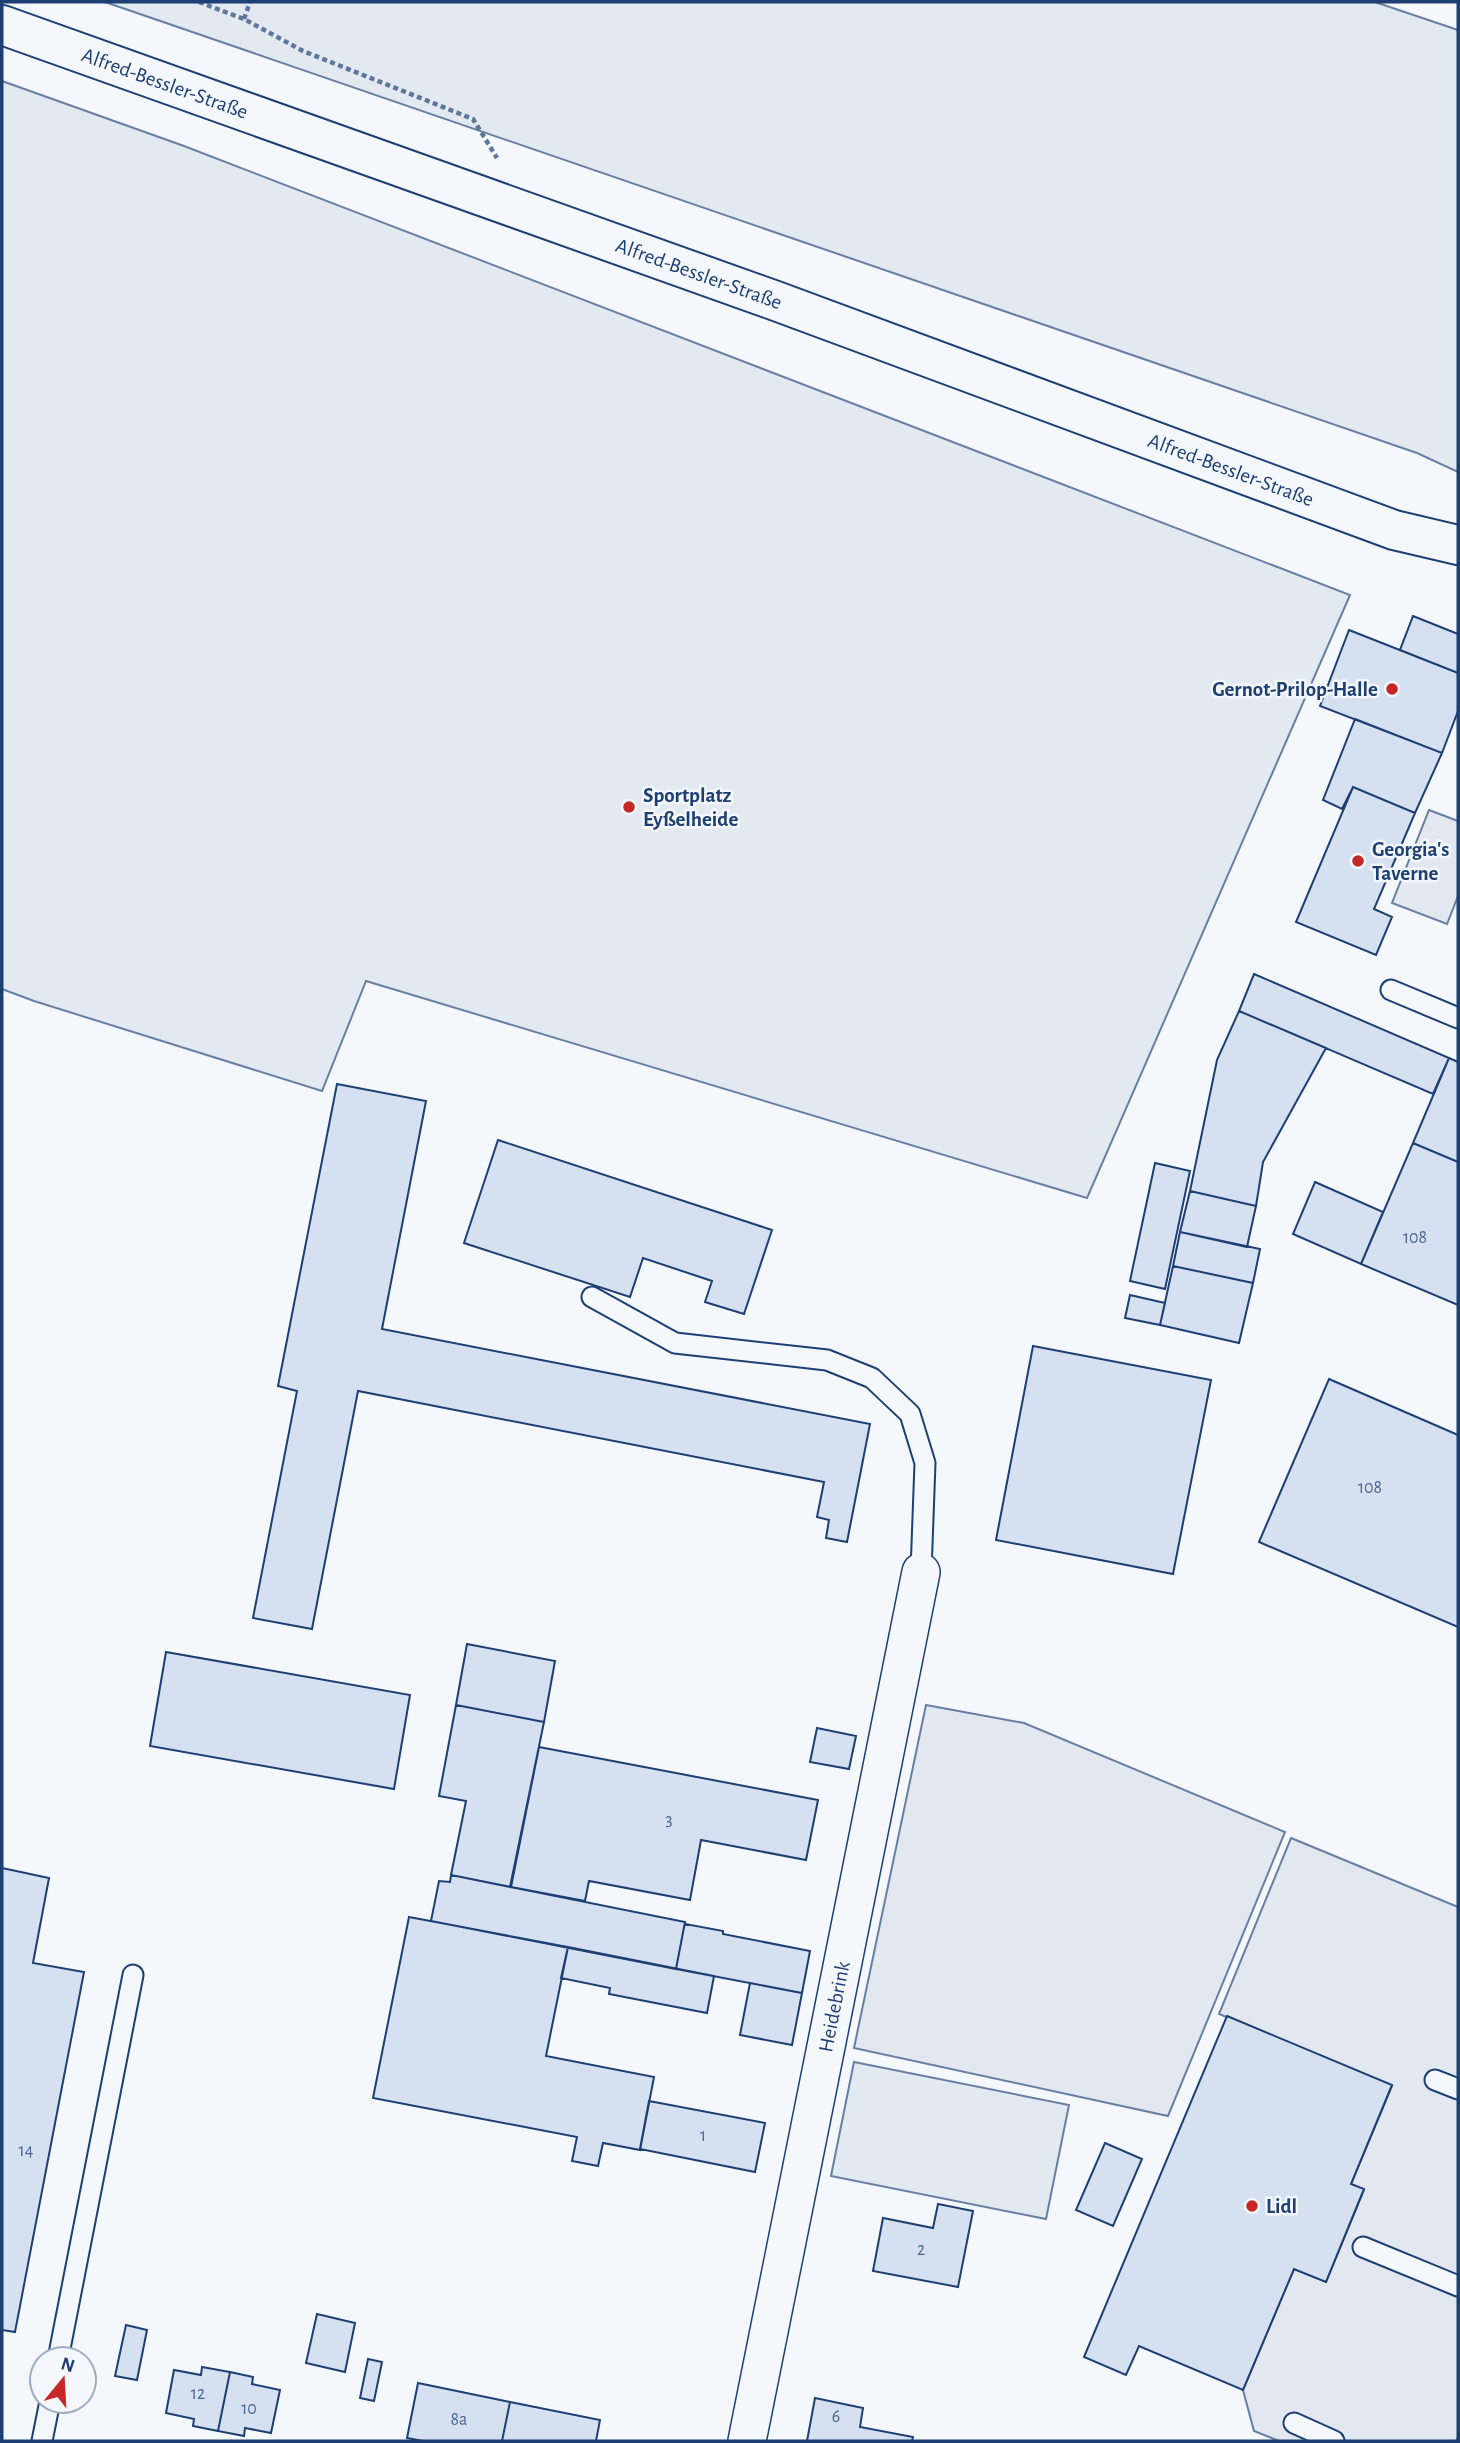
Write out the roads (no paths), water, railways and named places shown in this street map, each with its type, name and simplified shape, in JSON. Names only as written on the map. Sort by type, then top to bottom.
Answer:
[{"type":"street","name":"Alfred-Bessler-Straße","points":[[2,25],[1062,405],[1394,530],[1458,545]]},
{"type":"street","name":"Alfred-Bessler-Straße","points":[[1394,530],[1458,571]]},
{"type":"street","name":"Heidebrink","points":[[747,2441],[921,1572]]},
{"type":"lane","points":[[1391,990],[1458,1018]]},
{"type":"lane","points":[[592,1297],[675,1343],[827,1360],[872,1378],[910,1414],[925,1463],[921,1572]]},
{"type":"lane","points":[[61,2345],[133,1975]]},
{"type":"lane","points":[[1435,2080],[1458,2089]]},
{"type":"lane","points":[[1363,2248],[1458,2286]]},
{"type":"lane","points":[[42,2441],[47,2415]]},
{"type":"lane","points":[[1294,2423],[1334,2441]]},
{"type":"place","name":"Gernot-Prilop-Halle","points":[[1392,689]]},
{"type":"place","name":"Sportplatz Eyßelheide","points":[[629,807]]},
{"type":"place","name":"Georgia's Taverne","points":[[1358,861]]},
{"type":"place","name":"Lidl","points":[[1252,2206]]}]
